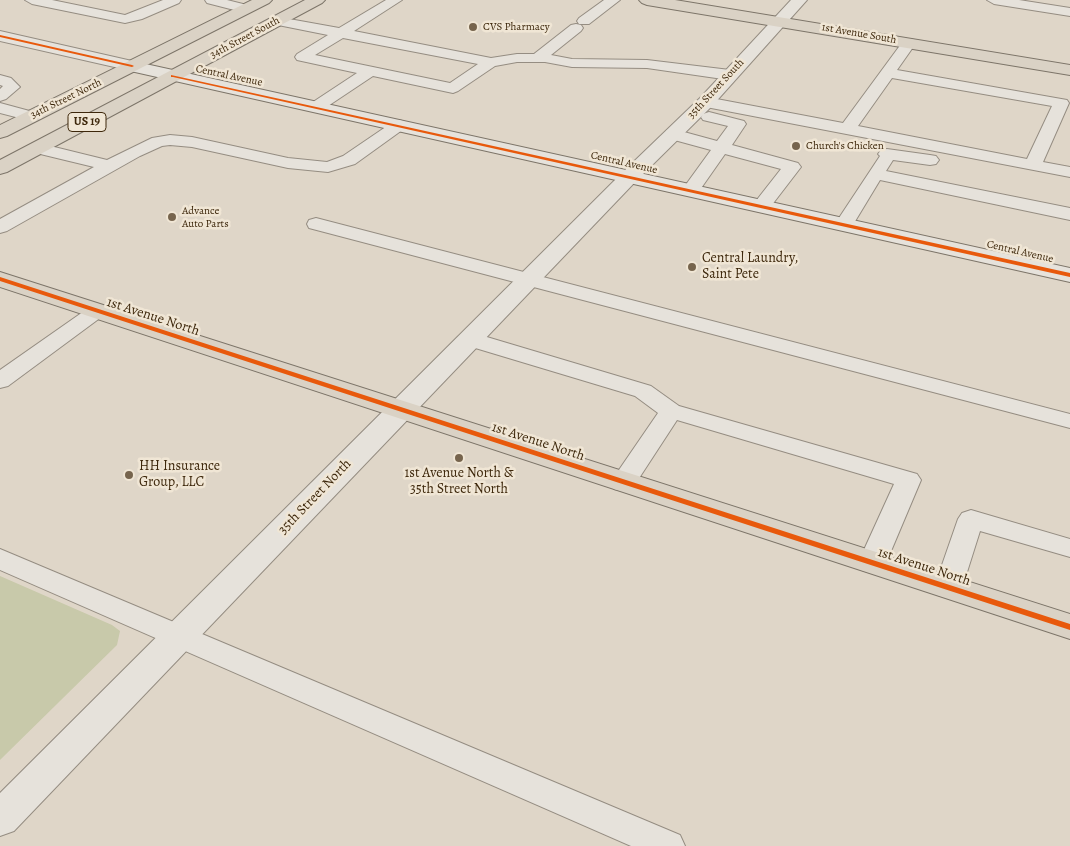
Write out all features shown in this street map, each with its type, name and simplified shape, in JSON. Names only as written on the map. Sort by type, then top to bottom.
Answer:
[{"type":"main road","name":"34th Street South","points":[[132,66],[264,0]]},
{"type":"main road","name":"34th Street South","points":[[173,76],[317,0]]},
{"type":"main road","name":"1st Avenue South","points":[[647,0],[1070,70]]},
{"type":"main road","name":"34th Street North","points":[[0,132],[132,66]]},
{"type":"main road","name":"US 19","points":[[0,168],[173,76]]},
{"type":"main road","name":"1st Avenue North","points":[[0,279],[1070,627]]},
{"type":"street","name":"35th Street South","points":[[630,176],[700,108],[799,0]]},
{"type":"street","name":"Central Avenue","points":[[0,36],[761,206],[1069,272]]},
{"type":"street","name":"35th Street North","points":[[0,819],[630,176]]},
{"type":"lane","points":[[32,0],[125,18],[137,16],[174,0]]},
{"type":"lane","points":[[212,0],[246,9]]},
{"type":"lane","points":[[395,0],[302,57],[453,88],[491,62]]},
{"type":"lane","points":[[538,58],[613,0]]},
{"type":"lane","points":[[994,0],[1070,12]]},
{"type":"lane","points":[[278,21],[491,62],[517,58],[538,58],[572,63],[648,64],[730,75]]},
{"type":"lane","points":[[848,130],[909,43]]},
{"type":"lane","points":[[316,107],[370,71]]},
{"type":"lane","points":[[888,72],[1061,103],[1033,165]]},
{"type":"lane","points":[[0,80],[6,81],[12,87],[0,96]]},
{"type":"lane","points":[[0,108],[31,116]]},
{"type":"lane","points":[[700,108],[848,130],[1070,172]]},
{"type":"lane","points":[[691,190],[738,124],[700,108]]},
{"type":"lane","points":[[0,227],[134,152],[158,142],[170,140],[192,142],[288,164],[328,167],[349,160],[399,125]]},
{"type":"lane","points":[[673,134],[792,167],[761,206]]},
{"type":"lane","points":[[844,224],[897,139]]},
{"type":"lane","points":[[38,148],[109,166]]},
{"type":"lane","points":[[887,154],[959,163],[1070,186]]},
{"type":"lane","points":[[875,174],[1070,214]]},
{"type":"lane","points":[[316,224],[1070,422]]},
{"type":"lane","points":[[3,375],[97,311]]},
{"type":"lane","points":[[470,339],[643,391],[671,411],[908,480],[872,563]]},
{"type":"lane","points":[[623,483],[671,411]]},
{"type":"lane","points":[[948,588],[971,519],[1070,548]]},
{"type":"lane","points":[[0,560],[668,846]]},
{"type":"green space","points":[[0,576],[112,625],[120,631],[117,645],[0,760]]},
{"type":"cycle path","points":[[0,36],[132,66]]},
{"type":"cycle path","points":[[173,76],[1070,275]]},
{"type":"cycle path","points":[[0,279],[1070,627]]},
{"type":"place","name":"CVS Pharmacy","points":[[473,27]]},
{"type":"place","name":"Church's Chicken","points":[[796,146]]},
{"type":"place","name":"Advance Auto Parts","points":[[172,217]]},
{"type":"place","name":"Central Laundry, Saint Pete","points":[[692,267]]},
{"type":"place","name":"1st Avenue North & 35th Street North","points":[[459,458]]},
{"type":"place","name":"HH Insurance Group, LLC","points":[[129,475]]}]
